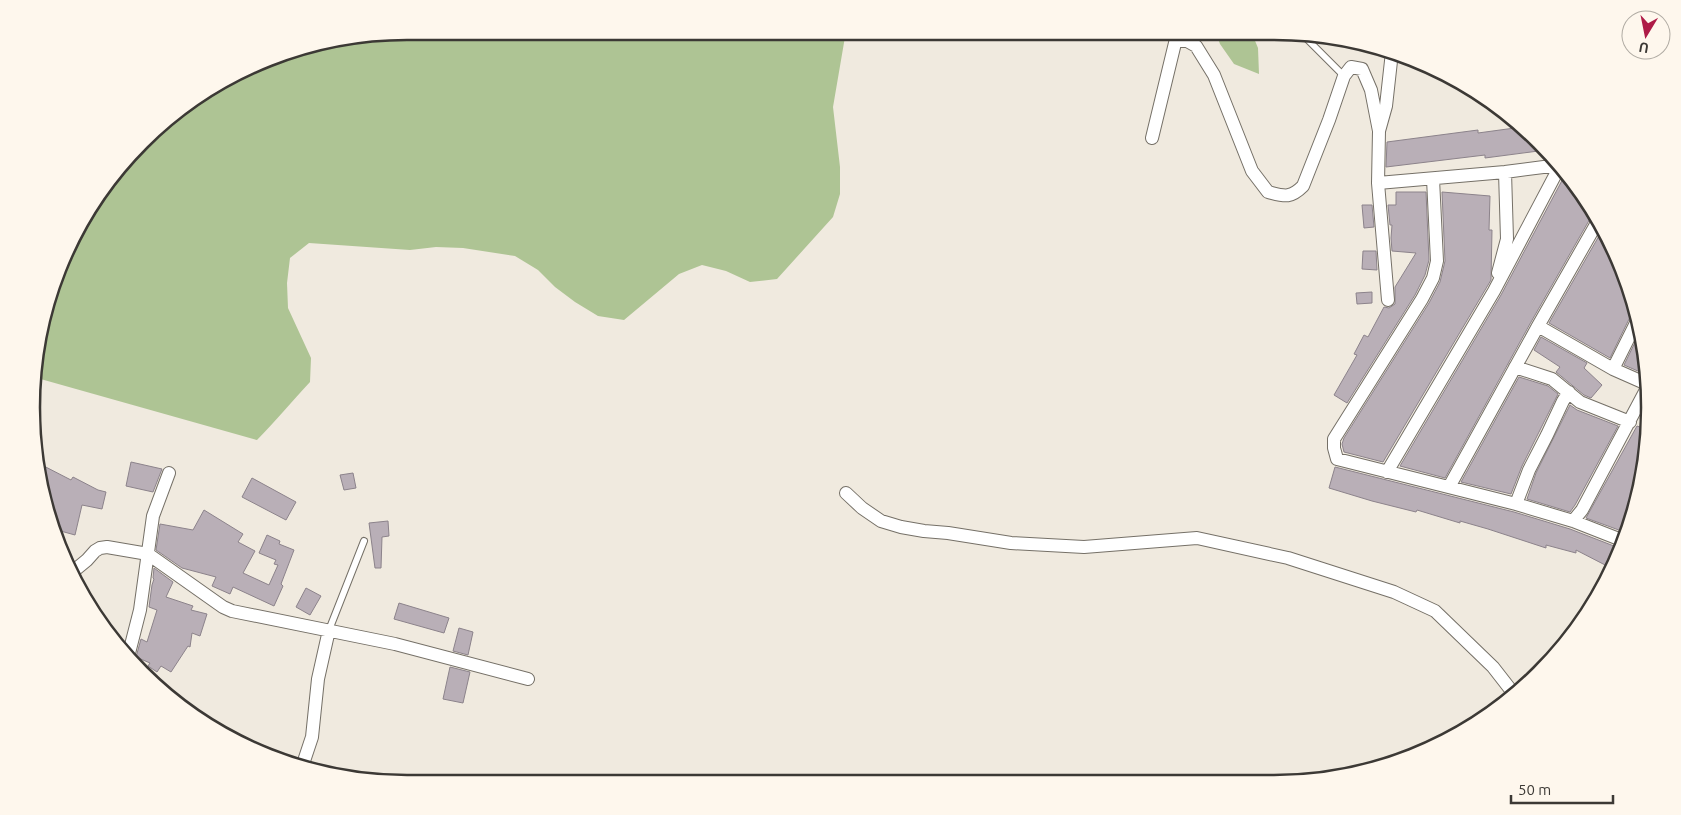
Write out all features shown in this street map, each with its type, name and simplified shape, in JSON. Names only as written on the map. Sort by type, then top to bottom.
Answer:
[{"type":"street","points":[[1152,138],[1175,43],[1187,41],[1196,46],[1214,75],[1255,176],[1268,192],[1286,196],[1296,193],[1303,186],[1344,76],[1351,67],[1362,69],[1371,90],[1378,131],[1378,183],[1388,300]]},
{"type":"street","points":[[1378,131],[1386,106],[1391,60]]},
{"type":"street","points":[[1378,183],[1552,167]]},
{"type":"street","points":[[1494,291],[1507,239],[1505,172]]},
{"type":"street","points":[[1387,472],[1494,291],[1556,173]]},
{"type":"street","points":[[1433,179],[1437,261],[1433,278],[1422,299],[1334,439],[1337,459],[1516,504],[1573,521],[1617,538]]},
{"type":"street","points":[[1449,487],[1594,228]]},
{"type":"street","points":[[1538,326],[1613,369],[1640,381]]},
{"type":"street","points":[[1613,369],[1632,330]]},
{"type":"street","points":[[1515,367],[1552,379],[1580,402],[1630,422]]},
{"type":"street","points":[[1516,504],[1528,470],[1548,435],[1563,400],[1569,392]]},
{"type":"street","points":[[1573,521],[1582,510],[1641,400]]},
{"type":"street","points":[[130,649],[140,610],[153,516],[169,473]]},
{"type":"street","points":[[846,493],[862,508],[881,521],[924,531],[1011,543],[1084,547],[1198,538],[1288,558],[1394,592],[1435,611],[1493,666],[1510,689]]},
{"type":"street","points":[[77,568],[100,548],[107,547],[148,554],[223,607],[232,611],[395,644],[528,679]]},
{"type":"street","points":[[304,760],[312,737],[318,679],[329,630]]},
{"type":"lane","points":[[1310,42],[1344,76]]},
{"type":"lane","points":[[329,630],[364,541]]},
{"type":"green space","points":[[408,40],[844,40],[833,107],[840,167],[840,194],[833,217],[777,279],[750,282],[726,271],[702,265],[679,274],[624,320],[598,316],[555,287],[538,270],[515,256],[463,248],[436,247],[410,250],[309,243],[290,258],[287,283],[288,308],[311,358],[310,382],[257,440],[41,379],[47,336],[60,289],[68,267],[89,224],[102,203],[131,165],[165,131],[203,102],[224,89],[267,68],[312,53],[360,43]]},
{"type":"green space","points":[[1218,40],[1255,40],[1258,48],[1259,74],[1234,64]]},
{"type":"building","points":[[1513,128],[1536,151],[1485,158],[1485,155],[1386,167],[1387,142],[1478,130],[1478,133]]},
{"type":"building","points":[[1562,180],[1589,220],[1445,478],[1400,466],[1501,295]]},
{"type":"building","points":[[1396,192],[1426,192],[1429,260],[1425,275],[1415,295],[1347,403],[1334,395],[1357,355],[1354,354],[1364,335],[1368,337],[1384,307],[1389,308],[1395,304],[1395,287],[1416,253],[1392,251],[1392,225],[1390,225],[1388,205],[1396,205]]},
{"type":"building","points":[[1442,192],[1490,196],[1489,230],[1492,230],[1491,280],[1383,462],[1344,452],[1342,444],[1344,438],[1429,303],[1440,282],[1445,261]]},
{"type":"building","points":[[1362,205],[1372,205],[1374,227],[1364,228]]},
{"type":"building","points":[[1599,237],[1613,267],[1630,318],[1610,358],[1549,323]]},
{"type":"building","points":[[1363,251],[1376,251],[1377,270],[1362,269]]},
{"type":"building","points":[[1372,292],[1372,303],[1357,304],[1356,293]]},
{"type":"building","points":[[1541,337],[1587,363],[1584,368],[1602,385],[1591,398],[1584,395],[1556,372],[1560,367],[1534,350]]},
{"type":"building","points":[[1635,342],[1639,372],[1624,365]]},
{"type":"building","points":[[1519,377],[1548,386],[1558,394],[1522,466],[1511,494],[1461,482]]},
{"type":"building","points":[[1570,405],[1577,410],[1618,426],[1570,512],[1527,499],[1536,473]]},
{"type":"building","points":[[1637,426],[1640,427],[1634,479],[1619,530],[1586,518]]},
{"type":"building","points":[[131,462],[162,469],[153,492],[126,486]]},
{"type":"building","points":[[45,467],[71,480],[73,477],[106,492],[102,509],[82,505],[75,535],[62,531]]},
{"type":"building","points":[[1335,467],[1514,512],[1570,529],[1614,546],[1605,565],[1576,550],[1576,553],[1546,545],[1546,548],[1460,521],[1460,523],[1417,510],[1416,512],[1372,501],[1329,488]]},
{"type":"building","points":[[353,473],[356,488],[344,490],[340,475]]},
{"type":"building","points":[[252,478],[296,502],[286,520],[242,497]]},
{"type":"building","points":[[204,510],[243,534],[238,542],[255,551],[243,573],[269,585],[278,565],[274,564],[276,560],[259,553],[267,535],[280,541],[279,544],[294,550],[281,584],[283,586],[274,606],[233,587],[230,594],[212,586],[216,577],[182,568],[156,550],[160,524],[193,530]]},
{"type":"building","points":[[388,521],[389,536],[382,537],[381,568],[375,568],[369,523]]},
{"type":"building","points":[[154,568],[173,582],[166,597],[193,606],[191,610],[207,614],[200,636],[192,633],[190,647],[188,646],[171,672],[161,666],[157,672],[148,666],[150,663],[136,655],[141,639],[147,642],[157,610],[149,607]]},
{"type":"building","points":[[306,588],[321,596],[310,615],[296,607]]},
{"type":"building","points":[[399,603],[449,618],[444,633],[394,619]]},
{"type":"building","points":[[459,628],[473,632],[468,655],[453,651]]},
{"type":"building","points":[[450,667],[470,672],[463,703],[443,699]]}]
